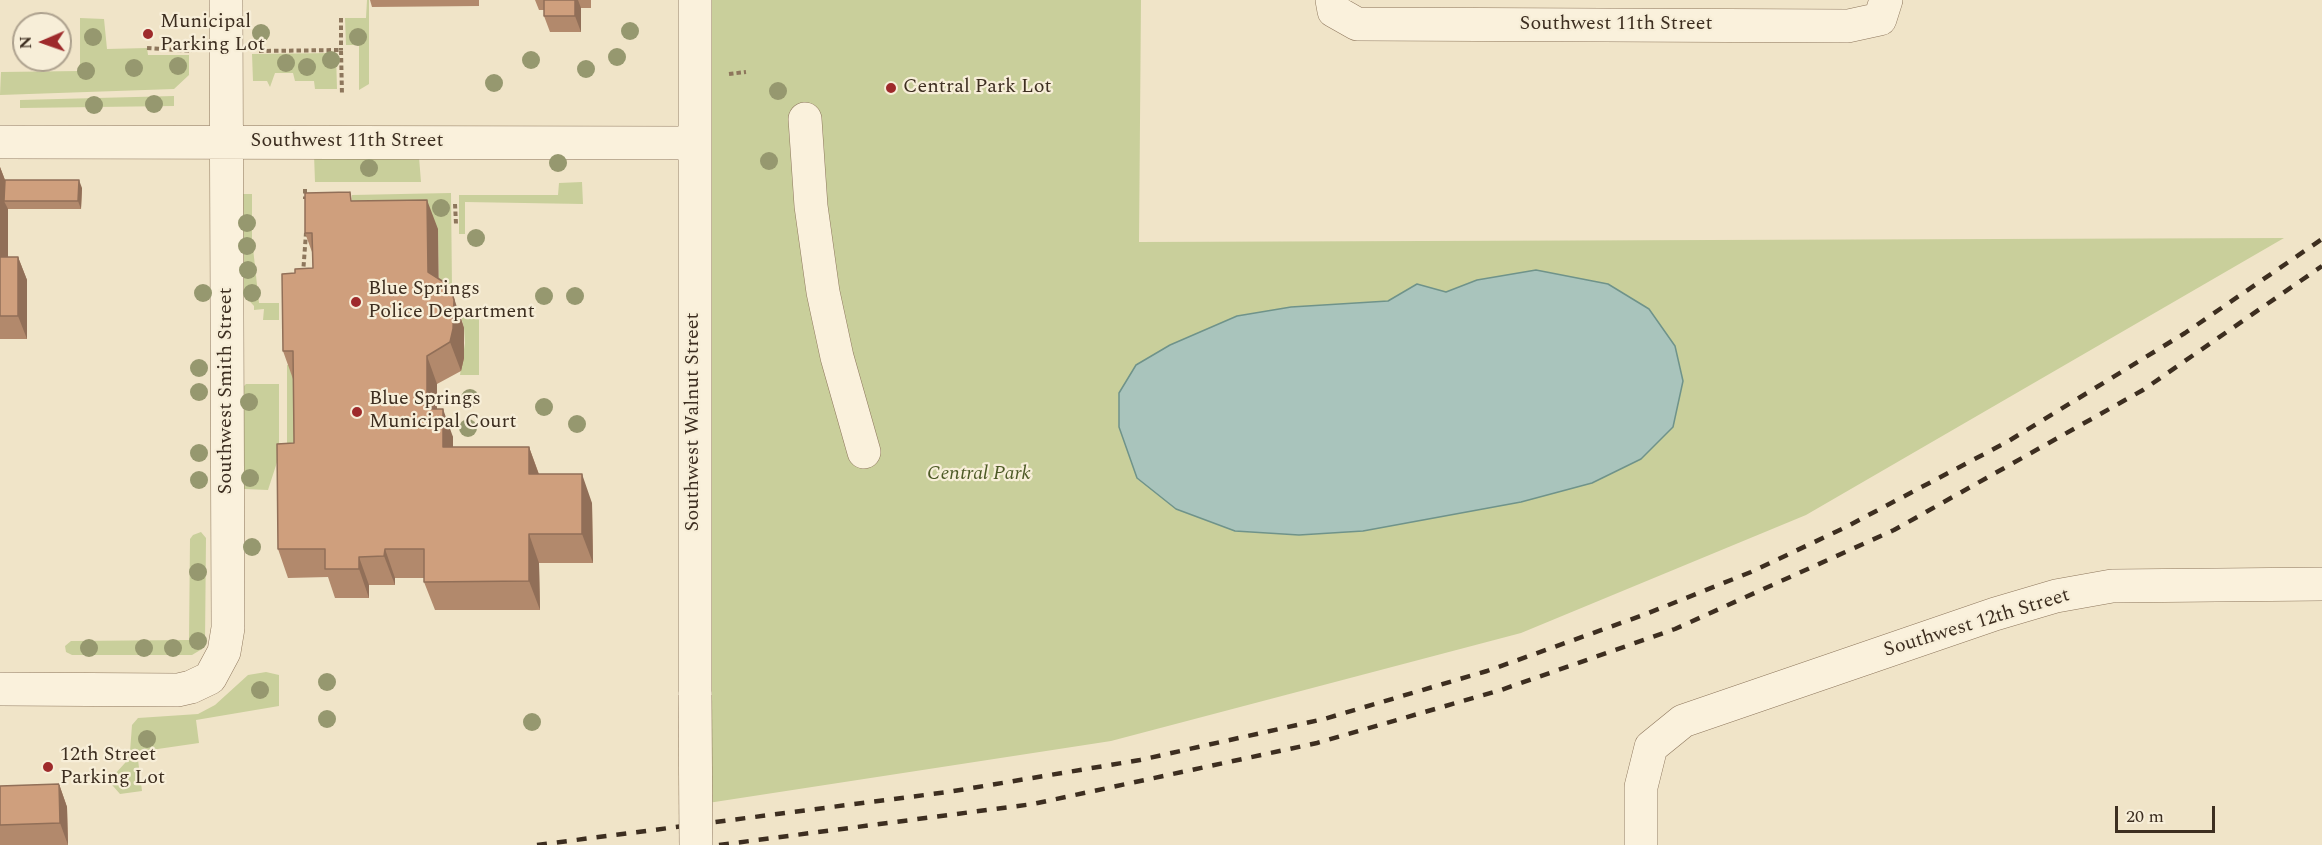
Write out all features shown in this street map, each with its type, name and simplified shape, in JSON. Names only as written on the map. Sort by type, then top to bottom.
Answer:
[{"type":"street","name":"Southwest Smith Street","points":[[0,689],[178,690],[203,682],[214,672],[224,652],[227,640],[226,0]]},
{"type":"street","name":"Southwest Walnut Street","points":[[695,0],[696,845]]},
{"type":"street","name":"Southwest 11th Street","points":[[1333,6],[1357,24],[1848,26],[1880,20],[1886,0]]},
{"type":"street","points":[[805,119],[811,206],[823,292],[837,357],[864,452]]},
{"type":"street","name":"Southwest 11th Street","points":[[0,142],[694,143]]},
{"type":"street","name":"Southwest 12th Street","points":[[1641,845],[1641,787],[1651,747],[1683,721],[1995,614],[2056,596],[2112,586],[2322,584]]},
{"type":"path","points":[[341,18],[342,95]]},
{"type":"path","points":[[147,48],[193,51]]},
{"type":"path","points":[[258,51],[341,50]]},
{"type":"path","points":[[726,74],[746,72]]},
{"type":"path","points":[[305,189],[305,201]]},
{"type":"path","points":[[455,204],[456,224]]},
{"type":"path","points":[[302,283],[306,224]]},
{"type":"green space","points":[[367,0],[369,0],[369,84],[359,90],[359,45],[346,45],[345,18],[366,18]]},
{"type":"green space","name":"Central Park","points":[[695,0],[1141,0],[1139,242],[2284,238],[1806,515],[1521,633],[1111,741],[695,805]]},
{"type":"green space","points":[[80,18],[104,19],[107,49],[147,48],[148,55],[189,55],[189,75],[174,89],[0,95],[1,72],[80,71]]},
{"type":"green space","points":[[336,53],[337,89],[315,89],[314,81],[295,81],[293,73],[275,73],[270,87],[267,81],[253,81],[252,54]]},
{"type":"green space","points":[[174,96],[174,106],[20,108],[20,100]]},
{"type":"green space","points":[[314,154],[419,157],[421,182],[315,182]]},
{"type":"green space","points":[[582,182],[583,204],[465,202],[465,234],[459,234],[459,195],[558,195],[559,183]]},
{"type":"green space","points":[[451,193],[452,289],[439,289],[438,229],[352,221],[352,195]]},
{"type":"green space","points":[[240,194],[252,194],[252,239],[259,303],[279,303],[279,320],[263,320],[264,309],[254,310],[254,306],[240,291]]},
{"type":"green space","points":[[459,310],[479,310],[479,375],[460,375],[465,343]]},
{"type":"green space","points":[[287,365],[293,365],[304,380],[304,456],[287,457]]},
{"type":"green space","points":[[246,384],[279,384],[279,456],[268,490],[244,489],[241,389]]},
{"type":"green space","points":[[201,532],[206,538],[205,643],[202,649],[192,655],[72,655],[66,652],[65,646],[71,641],[189,640],[190,539]]},
{"type":"green space","points":[[266,672],[279,675],[279,706],[196,720],[199,743],[137,752],[142,791],[120,794],[106,778],[115,774],[125,763],[130,752],[132,725],[138,718],[198,714],[215,705],[248,675]]},
{"type":"water","points":[[1536,270],[1608,284],[1649,309],[1675,346],[1683,381],[1673,427],[1641,459],[1592,483],[1521,502],[1363,531],[1299,535],[1235,531],[1176,509],[1137,478],[1119,427],[1119,393],[1136,365],[1170,345],[1237,316],[1291,307],[1388,301],[1417,284],[1446,292],[1477,280]]},
{"type":"building","points":[[544,0],[575,0],[575,16],[544,16]]},
{"type":"building","points":[[5,180],[79,180],[78,201],[4,201]]},
{"type":"building","points":[[350,192],[351,201],[427,200],[428,272],[450,286],[454,300],[450,342],[427,356],[427,409],[443,409],[443,447],[529,447],[529,474],[582,474],[582,534],[529,534],[529,581],[424,582],[424,549],[385,549],[384,556],[359,557],[359,569],[325,569],[325,549],[278,549],[277,444],[294,443],[293,351],[283,351],[282,274],[295,273],[295,269],[313,268],[312,233],[305,233],[305,193]]},
{"type":"building","points":[[0,257],[18,257],[18,316],[0,316]]},
{"type":"building","points":[[59,784],[60,823],[0,825],[0,786]]},
{"type":"railway","points":[[537,845],[948,792],[1140,760],[1324,719],[1487,671],[1646,614],[1751,572],[1844,528],[2007,442],[2185,333],[2322,239]]},
{"type":"railway","points":[[719,845],[1033,804],[1317,743],[1501,690],[1675,629],[1894,530],[2143,390],[2322,266]]},
{"type":"place","name":"Municipal Parking Lot","points":[[148,34]]},
{"type":"place","name":"Central Park Lot","points":[[891,88]]},
{"type":"place","name":"Blue Springs Police Department","points":[[356,302]]},
{"type":"place","name":"Blue Springs Municipal Court","points":[[357,412]]},
{"type":"place","name":"12th Street Parking Lot","points":[[48,767]]}]
